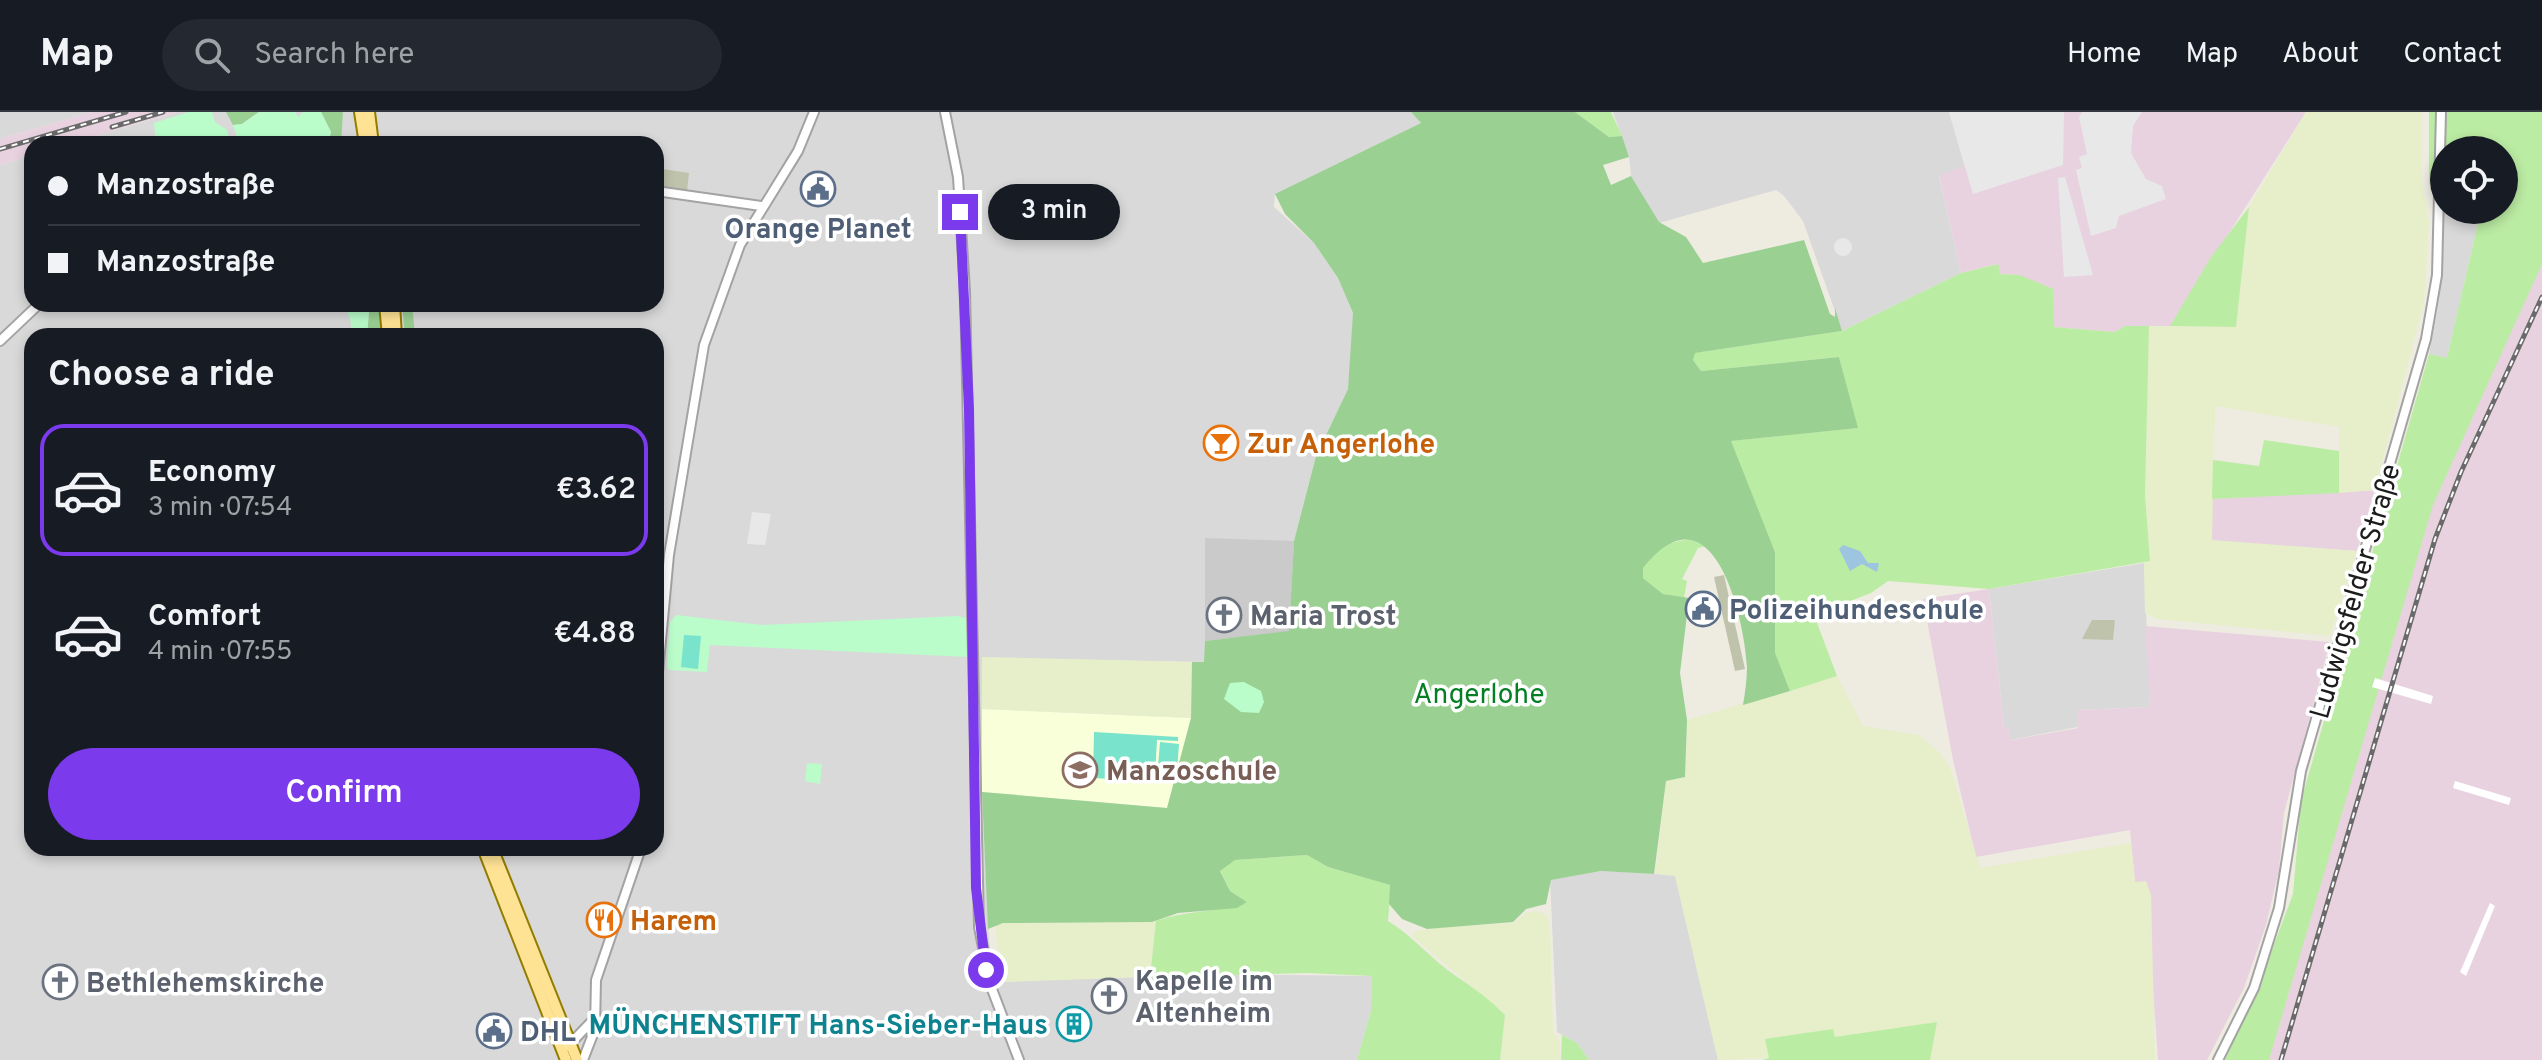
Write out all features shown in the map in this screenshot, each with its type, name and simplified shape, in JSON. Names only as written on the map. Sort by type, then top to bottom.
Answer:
[{"type":"main road","points":[[360,112],[364,136]]},
{"type":"main road","points":[[369,112],[372,136]]},
{"type":"main road","points":[[486,856],[567,1051],[580,1060]]},
{"type":"main road","points":[[495,856],[567,1051]]},
{"type":"street","points":[[664,608],[669,555],[704,345],[729,269],[761,206],[798,151],[814,112]]},
{"type":"street","points":[[945,112],[957,167],[965,291],[979,927],[990,984],[1019,1060]]},
{"type":"street","name":"Ludwigsfelder Straße","points":[[2218,1060],[2254,988],[2279,908],[2301,771],[2429,328],[2437,275],[2441,112]]},
{"type":"street","points":[[664,192],[761,206]]},
{"type":"street","points":[[0,341],[31,312]]},
{"type":"street","points":[[580,1060],[595,1029],[596,980],[638,856]]},
{"type":"street","points":[[567,1051],[594,1018]]},
{"type":"shaded area","points":[[0,112],[91,112],[0,139]]},
{"type":"shaded area","points":[[91,112],[177,112],[95,136],[24,136],[24,158],[0,165],[0,139]]},
{"type":"shaded area","points":[[177,112],[1411,112],[1421,123],[1275,195],[1274,207],[1314,243],[1338,278],[1353,313],[1356,351],[1348,389],[1316,456],[1294,541],[1289,632],[1205,641],[1205,662],[982,658],[982,792],[989,942],[997,982],[1215,974],[1373,976],[1371,1011],[1357,1060],[0,1060],[0,165],[24,158],[24,312],[664,312],[664,136],[95,136]]},
{"type":"shaded area","points":[[1613,112],[1949,112],[1965,167],[1939,176],[1961,273],[1842,331],[1803,221],[1784,196],[1776,190],[1659,223],[1631,176],[1629,157]]},
{"type":"shaded area","points":[[1949,112],[2306,112],[2170,326],[2125,326],[2115,332],[2054,327],[2020,275],[2000,274],[1997,264],[1961,273],[1939,175],[1965,166]]},
{"type":"shaded area","points":[[1949,112],[2064,112],[2063,165],[1973,194]]},
{"type":"shaded area","points":[[2082,112],[2142,112],[2133,126],[2131,153],[2146,179],[2162,186],[2166,199],[2119,216],[2116,228],[2091,236],[2076,170],[2082,168],[2079,157],[2087,154],[2079,117]]},
{"type":"shaded area","points":[[2306,112],[2422,112],[2422,183],[2429,222],[2424,302],[2375,490],[2339,493],[2339,427],[2215,406],[2212,540],[2357,551],[2330,636],[2157,619],[2145,613],[2144,563],[2150,560],[2145,495],[2149,326],[2236,327],[2249,207]]},
{"type":"shaded area","points":[[664,169],[689,173],[687,191],[664,187]]},
{"type":"shaded area","points":[[2065,177],[2093,275],[2064,277],[2058,178]]},
{"type":"shaded area","points":[[769,219],[810,227],[807,241],[766,232]]},
{"type":"shaded area","points":[[2443,224],[2478,224],[2447,358],[2429,354],[2438,307]]},
{"type":"shaded area","points":[[1843,238],[1852,247],[1843,256],[1834,247]]},
{"type":"shaded area","points":[[2542,259],[2542,1060],[2260,1060],[2435,482]]},
{"type":"shaded area","points":[[2375,490],[2357,551],[2211,541],[2212,499]]},
{"type":"shaded area","points":[[752,512],[771,514],[765,545],[747,544]]},
{"type":"shaded area","points":[[1205,538],[1294,541],[1289,632],[1205,641]]},
{"type":"shaded area","points":[[1843,545],[1860,551],[1868,563],[1879,563],[1877,572],[1862,564],[1850,571],[1839,549]]},
{"type":"shaded area","points":[[2144,563],[2150,707],[2078,710],[2078,727],[2010,740],[2008,727],[2004,727],[1989,589]]},
{"type":"shaded area","points":[[1724,575],[1745,669],[1735,671],[1714,577]]},
{"type":"shaded area","points":[[1989,589],[2004,727],[2008,727],[2011,740],[2078,728],[2077,710],[2150,707],[2145,626],[2330,642],[2284,813],[2279,870],[2266,925],[2244,988],[2207,1060],[2158,1060],[2151,962],[2151,895],[2135,882],[2130,830],[1976,857],[1953,760],[1923,599]]},
{"type":"shaded area","points":[[2092,620],[2115,620],[2113,640],[2082,639]]},
{"type":"shaded area","points":[[684,635],[701,636],[698,669],[681,667]]},
{"type":"shaded area","points":[[982,657],[1192,662],[1191,718],[982,709]]},
{"type":"shaded area","points":[[1837,676],[1863,726],[1919,735],[1940,753],[1951,770],[1980,868],[2131,843],[2135,882],[2146,881],[2151,895],[2155,1060],[1930,1060],[1936,1023],[1835,1037],[1832,1029],[1766,1039],[1769,1058],[1718,1060],[1675,876],[1655,874],[1666,781],[1685,777],[1687,720]]},
{"type":"shaded area","name":"Manzoschule","points":[[982,709],[1191,718],[1167,808],[982,792]]},
{"type":"shaded area","points":[[1094,732],[1178,737],[1178,741],[1157,740],[1155,776],[1147,781],[1093,778]]},
{"type":"shaded area","points":[[1160,742],[1179,744],[1177,770],[1165,769],[1164,779],[1157,779]]},
{"type":"shaded area","points":[[1601,871],[1675,875],[1718,1060],[1589,1060],[1577,1043],[1557,1032],[1550,880]]},
{"type":"shaded area","points":[[1537,911],[1547,915],[1550,928],[1553,1031],[1560,1041],[1560,1060],[1500,1060],[1505,1015],[1412,936],[1416,931],[1443,927],[1514,923],[1527,912]]},
{"type":"shaded area","points":[[1156,921],[1150,977],[1003,982],[995,926],[1003,923]]},
{"type":"green space","points":[[189,112],[212,112],[215,122],[227,130],[229,136],[155,136],[154,123]]},
{"type":"green space","points":[[226,112],[259,112],[242,124],[233,125]]},
{"type":"green space","points":[[259,112],[295,112],[298,117],[303,112],[321,112],[331,132],[330,136],[236,136],[233,125],[242,124]]},
{"type":"green space","points":[[321,112],[343,112],[342,136],[330,136]]},
{"type":"green space","name":"Angerlohe","points":[[1411,112],[1575,112],[1609,137],[1622,136],[1629,157],[1603,165],[1611,185],[1631,176],[1659,222],[1686,237],[1703,263],[1804,240],[1830,314],[1835,317],[1835,308],[1842,331],[1695,353],[1693,360],[1701,371],[1839,357],[1858,428],[1731,441],[1775,552],[1775,653],[1790,691],[1743,705],[1747,672],[1744,643],[1731,589],[1719,565],[1705,547],[1688,539],[1667,545],[1643,568],[1643,578],[1663,594],[1689,598],[1680,673],[1687,720],[1685,777],[1666,781],[1654,874],[1601,871],[1551,880],[1546,904],[1526,909],[1513,922],[1427,929],[1402,919],[1389,904],[1390,885],[1328,867],[1307,855],[1235,860],[1220,871],[1230,891],[1247,902],[1237,908],[1178,913],[1152,922],[1003,923],[988,929],[982,792],[1167,808],[1191,718],[1192,662],[1204,662],[1205,641],[1289,631],[1294,541],[1316,456],[1348,389],[1353,313],[1338,278],[1314,243],[1285,214],[1275,194],[1421,123]]},
{"type":"green space","points":[[1575,112],[1611,112],[1622,136],[1609,137]]},
{"type":"green space","points":[[2429,112],[2437,112],[2437,136],[2430,136],[2429,184]]},
{"type":"green space","points":[[2446,112],[2542,112],[2542,264],[2433,505],[2269,1060],[2225,1060],[2257,990],[2293,894],[2301,801],[2429,354],[2447,358],[2478,224],[2518,224],[2518,136],[2445,136]]},
{"type":"green space","points":[[2249,207],[2236,327],[2170,326],[2211,257]]},
{"type":"green space","points":[[1998,264],[2000,274],[2020,275],[2053,289],[2054,327],[2115,332],[2125,326],[2149,326],[2145,495],[2150,561],[1989,589],[1888,581],[1871,593],[1814,615],[1837,676],[1790,691],[1775,654],[1775,552],[1730,441],[1857,428],[1839,357],[1701,371],[1693,360],[1694,353],[1842,331],[1961,273]]},
{"type":"green space","points":[[347,312],[369,312],[368,328],[351,328]]},
{"type":"green space","points":[[369,312],[380,312],[380,328],[368,328]]},
{"type":"green space","points":[[403,312],[413,312],[414,328],[404,328]]},
{"type":"green space","points":[[2264,440],[2339,451],[2339,493],[2212,499],[2213,460],[2259,466]]},
{"type":"green space","points":[[1689,539],[1706,546],[1698,548],[1682,579],[1687,581],[1684,598],[1663,594],[1643,578],[1643,568],[1661,545]]},
{"type":"green space","points":[[676,615],[762,625],[958,616],[966,618],[968,657],[710,645],[707,672],[669,670],[670,622]]},
{"type":"green space","points":[[1244,682],[1261,691],[1264,702],[1259,713],[1241,712],[1224,699],[1230,683]]},
{"type":"green space","points":[[807,763],[822,764],[820,784],[805,781]]},
{"type":"green space","points":[[1307,855],[1328,867],[1391,885],[1388,921],[1505,1015],[1500,1060],[1357,1060],[1371,1011],[1372,976],[1308,973],[1150,977],[1156,921],[1247,902],[1230,891],[1220,870],[1234,860]]},
{"type":"green space","points":[[1937,1022],[1930,1060],[1762,1060],[1769,1058],[1765,1039],[1833,1029],[1835,1037]]},
{"type":"green space","points":[[1562,1035],[1577,1043],[1589,1060],[1561,1060]]},
{"type":"pier","points":[[2375,678],[2433,696],[2431,704],[2372,687]]},
{"type":"pier","points":[[2455,781],[2511,798],[2509,805],[2453,788]]},
{"type":"pier","points":[[2490,903],[2495,906],[2466,976],[2460,972]]},
{"type":"railway","points":[[44,136],[126,112]]},
{"type":"railway","points":[[112,127],[163,112]]},
{"type":"railway","points":[[0,149],[24,142]]},
{"type":"railway","points":[[2281,1060],[2435,539],[2461,472],[2542,297]]},
{"type":"place","name":"Orange Planet","points":[[818,189]]},
{"type":"place","name":"Zur Angerlohe","points":[[1221,443]]},
{"type":"place","name":"Polizeihundeschule","points":[[1703,609]]},
{"type":"place","name":"Maria Trost","points":[[1224,615]]},
{"type":"place","name":"Manzoschule","points":[[1080,770]]},
{"type":"place","name":"Harem","points":[[604,920]]},
{"type":"place","name":"Bethlehemskirche","points":[[60,982]]},
{"type":"place","name":"Kapelle im Altenheim","points":[[1109,996]]},
{"type":"place","name":"MÜNCHENSTIFT Hans-Sieber-Haus","points":[[1074,1024]]},
{"type":"place","name":"DHL","points":[[494,1031]]},
{"type":"route","points":[[960,212],[974,611],[976,888],[980,943],[986,970]]}]
